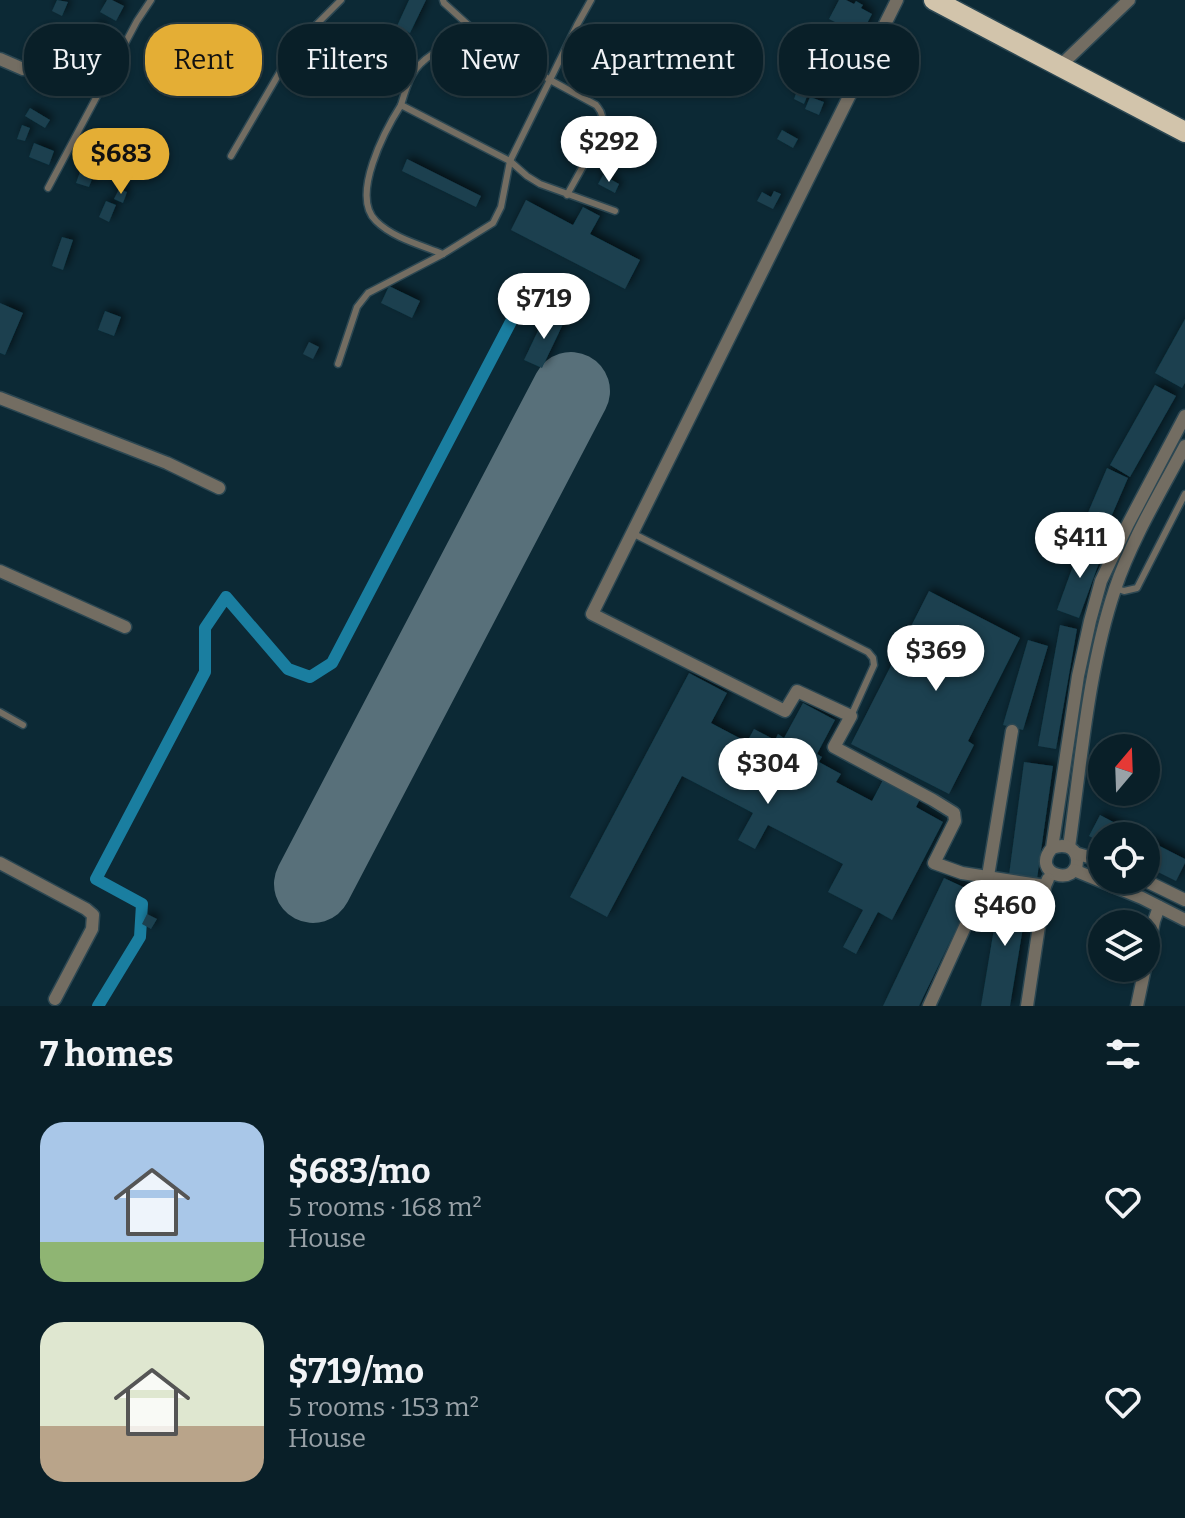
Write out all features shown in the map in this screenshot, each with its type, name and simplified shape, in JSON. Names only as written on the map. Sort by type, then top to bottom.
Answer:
[{"type":"highway","points":[[945,3],[1185,132]]},
{"type":"street","points":[[897,0],[592,614],[785,711],[797,691],[851,716],[834,747],[954,813],[955,821],[934,863],[962,873],[1045,886]]},
{"type":"street","points":[[1060,66],[1129,0]]},
{"type":"street","points":[[0,59],[23,69]]},
{"type":"street","points":[[0,398],[167,463],[219,488]]},
{"type":"street","points":[[1185,416],[1101,581],[1078,676],[1052,848],[1046,860],[1051,872],[1057,875],[1069,874],[1077,862],[1072,850],[1093,675],[1115,588],[1143,524],[1185,446]]},
{"type":"street","points":[[0,571],[125,627]]},
{"type":"street","points":[[1101,581],[1115,588]]},
{"type":"street","points":[[929,1006],[988,876],[1012,731]]},
{"type":"street","points":[[1052,848],[1061,845],[1088,856]]},
{"type":"street","points":[[0,863],[93,915],[92,929],[55,999]]},
{"type":"street","points":[[1074,870],[1185,920]]},
{"type":"street","points":[[1027,1006],[1045,886],[1051,872]]},
{"type":"street","points":[[1160,888],[1185,900]]},
{"type":"street","points":[[1137,1006],[1142,982]]},
{"type":"lane","points":[[48,188],[151,0]]},
{"type":"lane","points":[[231,156],[295,46],[341,0]]},
{"type":"lane","points":[[443,0],[467,24]]},
{"type":"lane","points":[[338,364],[357,307],[368,293],[443,254],[493,223],[501,207],[510,161],[591,0]]},
{"type":"lane","points":[[432,55],[412,75],[366,188],[367,205],[373,219],[390,232],[443,254]]},
{"type":"lane","points":[[547,78],[596,105],[603,119],[593,146],[567,195]]},
{"type":"lane","points":[[401,105],[510,161],[540,184],[615,211]]},
{"type":"lane","points":[[1115,588],[1124,591],[1137,588],[1185,494]]},
{"type":"lane","points":[[632,533],[868,652],[874,665],[851,716]]},
{"type":"lane","points":[[0,712],[23,725]]},
{"type":"building","points":[[57,0],[68,2],[62,16],[52,11]]},
{"type":"building","points":[[107,0],[124,6],[116,21],[100,12]]},
{"type":"building","points":[[409,0],[426,0],[414,24],[398,24]]},
{"type":"building","points":[[839,0],[854,4],[856,1],[872,14],[867,24],[839,24],[829,19]]},
{"type":"building","points":[[795,96],[807,96],[804,104],[794,99]]},
{"type":"building","points":[[810,97],[824,102],[819,115],[805,109]]},
{"type":"building","points":[[30,108],[50,120],[45,128],[25,116]]},
{"type":"building","points":[[22,125],[30,128],[25,141],[17,139]]},
{"type":"building","points":[[782,130],[798,139],[793,148],[777,139]]},
{"type":"building","points":[[80,140],[106,153],[102,163],[76,150]]},
{"type":"building","points":[[34,143],[54,151],[49,165],[29,157]]},
{"type":"building","points":[[407,159],[481,196],[476,207],[402,171]]},
{"type":"building","points":[[81,169],[94,174],[89,187],[76,183]]},
{"type":"building","points":[[603,175],[619,184],[615,193],[598,184]]},
{"type":"building","points":[[119,189],[127,192],[123,203],[114,199]]},
{"type":"building","points":[[774,191],[781,194],[773,209],[757,201],[762,192],[771,197]]},
{"type":"building","points":[[526,200],[573,225],[583,207],[600,216],[590,234],[640,260],[625,289],[511,230]]},
{"type":"building","points":[[106,201],[116,205],[109,222],[99,217]]},
{"type":"building","points":[[62,237],[73,240],[63,270],[52,266]]},
{"type":"building","points":[[389,286],[420,301],[412,318],[381,303]]},
{"type":"building","points":[[0,303],[23,313],[5,355],[0,353]]},
{"type":"building","points":[[105,311],[121,317],[114,336],[98,330]]},
{"type":"building","points":[[546,314],[564,322],[542,368],[524,360]]},
{"type":"building","points":[[1185,319],[1185,383],[1182,388],[1155,373]]},
{"type":"building","points":[[309,342],[319,347],[313,359],[303,354]]},
{"type":"building","points":[[1155,385],[1176,396],[1130,477],[1110,465]]},
{"type":"building","points":[[1107,468],[1128,478],[1102,538],[1081,529]]},
{"type":"building","points":[[1082,541],[1104,549],[1079,618],[1057,610]]},
{"type":"building","points":[[929,591],[1020,638],[968,741],[974,745],[949,794],[851,744]]},
{"type":"building","points":[[1060,625],[1077,629],[1056,749],[1038,746]]},
{"type":"building","points":[[1028,640],[1048,646],[1023,730],[1003,725]]},
{"type":"building","points":[[689,673],[727,693],[711,723],[747,742],[754,729],[775,740],[778,734],[784,738],[803,703],[835,720],[817,754],[822,757],[819,762],[841,774],[836,782],[872,801],[884,778],[921,797],[916,807],[943,822],[892,920],[878,912],[856,954],[843,947],[863,910],[828,892],[843,864],[768,825],[755,849],[738,840],[753,813],[682,776],[607,917],[570,897]]},
{"type":"building","points":[[1024,762],[1053,766],[1037,879],[1009,875]]},
{"type":"building","points":[[1100,815],[1113,822],[1096,822]]},
{"type":"building","points":[[1160,846],[1185,859],[1176,881],[1160,873]]},
{"type":"building","points":[[944,878],[974,892],[919,1006],[883,1006]]},
{"type":"building","points":[[1001,887],[1029,891],[1010,1006],[981,1006]]},
{"type":"building","points":[[147,914],[157,919],[151,929],[142,924]]},
{"type":"waterway","points":[[98,1006],[140,937],[142,904],[96,879],[205,672],[205,628],[226,597],[288,669],[310,677],[332,663],[526,293]]},
{"type":"runway","points":[[313,884],[571,391]]}]
